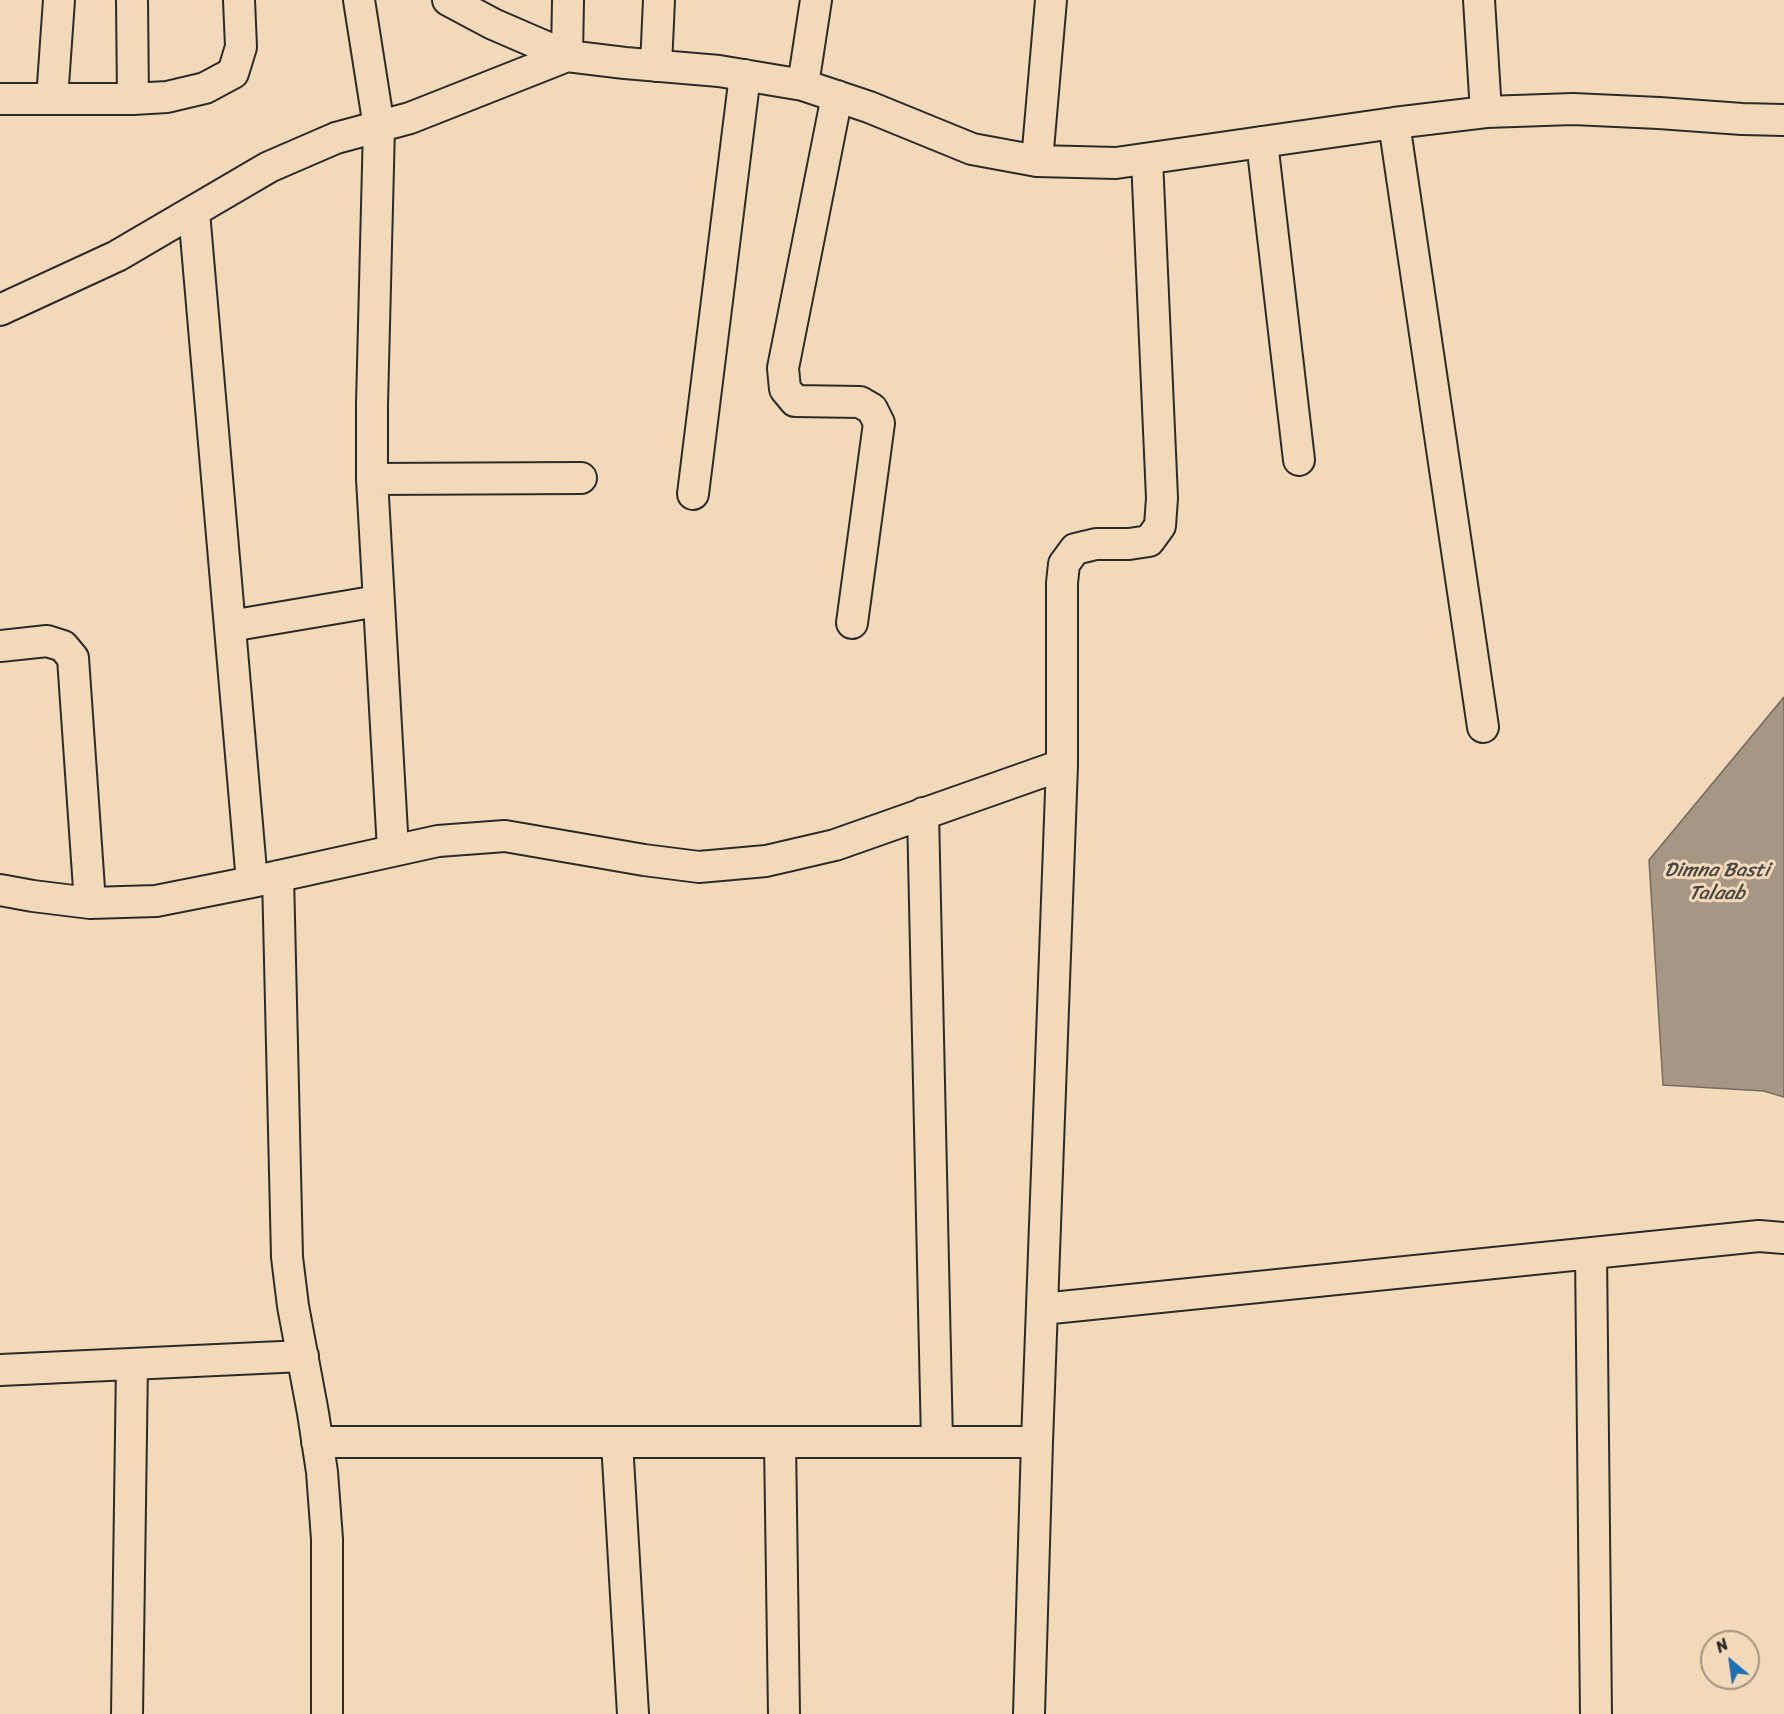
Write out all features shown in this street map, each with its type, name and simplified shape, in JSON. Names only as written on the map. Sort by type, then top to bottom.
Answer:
[{"type":"street","points":[[52,99],[59,0]]},
{"type":"street","points":[[132,0],[133,99]]},
{"type":"street","points":[[0,99],[133,99],[167,97],[205,88],[233,73],[241,47],[239,0]]},
{"type":"street","points":[[359,0],[379,127],[372,479],[393,850]]},
{"type":"street","points":[[448,0],[493,24],[567,56],[719,71],[803,85],[869,107],[972,149],[1037,161],[1116,163],[1486,112],[1572,109],[1784,120]]},
{"type":"street","points":[[567,56],[568,0]]},
{"type":"street","points":[[656,66],[659,0]]},
{"type":"street","points":[[803,85],[816,0]]},
{"type":"street","points":[[1037,161],[1052,0]]},
{"type":"street","points":[[1479,0],[1486,112]]},
{"type":"street","points":[[0,310],[117,256],[268,167],[336,138],[410,118],[567,56]]},
{"type":"street","points":[[693,494],[745,75]]},
{"type":"street","points":[[837,96],[783,368],[785,389],[795,401],[860,402],[872,409],[879,423],[852,623]]},
{"type":"street","points":[[1394,123],[1483,727]]},
{"type":"street","points":[[1262,142],[1299,460]]},
{"type":"street","points":[[1029,1714],[1062,765],[1062,584],[1064,564],[1075,549],[1096,544],[1129,544],[1149,541],[1160,526],[1162,498],[1147,159]]},
{"type":"street","points":[[194,212],[230,626],[265,879],[287,1257],[293,1306],[322,1472],[327,1539],[327,1714]]},
{"type":"street","points":[[372,479],[581,478]]},
{"type":"street","points":[[230,626],[378,601]]},
{"type":"street","points":[[0,646],[47,641],[63,646],[73,658],[90,903]]},
{"type":"street","points":[[0,890],[33,897],[90,903],[156,902],[438,841],[505,836],[699,867],[766,861],[835,845],[1062,765]]},
{"type":"street","points":[[923,813],[937,1442]]},
{"type":"street","points":[[1042,1309],[1759,1236],[1784,1238]]},
{"type":"street","points":[[1592,1253],[1596,1714]]},
{"type":"street","points":[[0,1370],[303,1356]]},
{"type":"street","points":[[127,1714],[132,1364]]},
{"type":"street","points":[[317,1442],[1037,1442]]},
{"type":"street","points":[[617,1442],[633,1714]]},
{"type":"street","points":[[780,1442],[784,1714]]},
{"type":"water","name":"Dimna Basti Talaab","points":[[1784,697],[1784,1097],[1764,1091],[1663,1085],[1649,860]]}]
